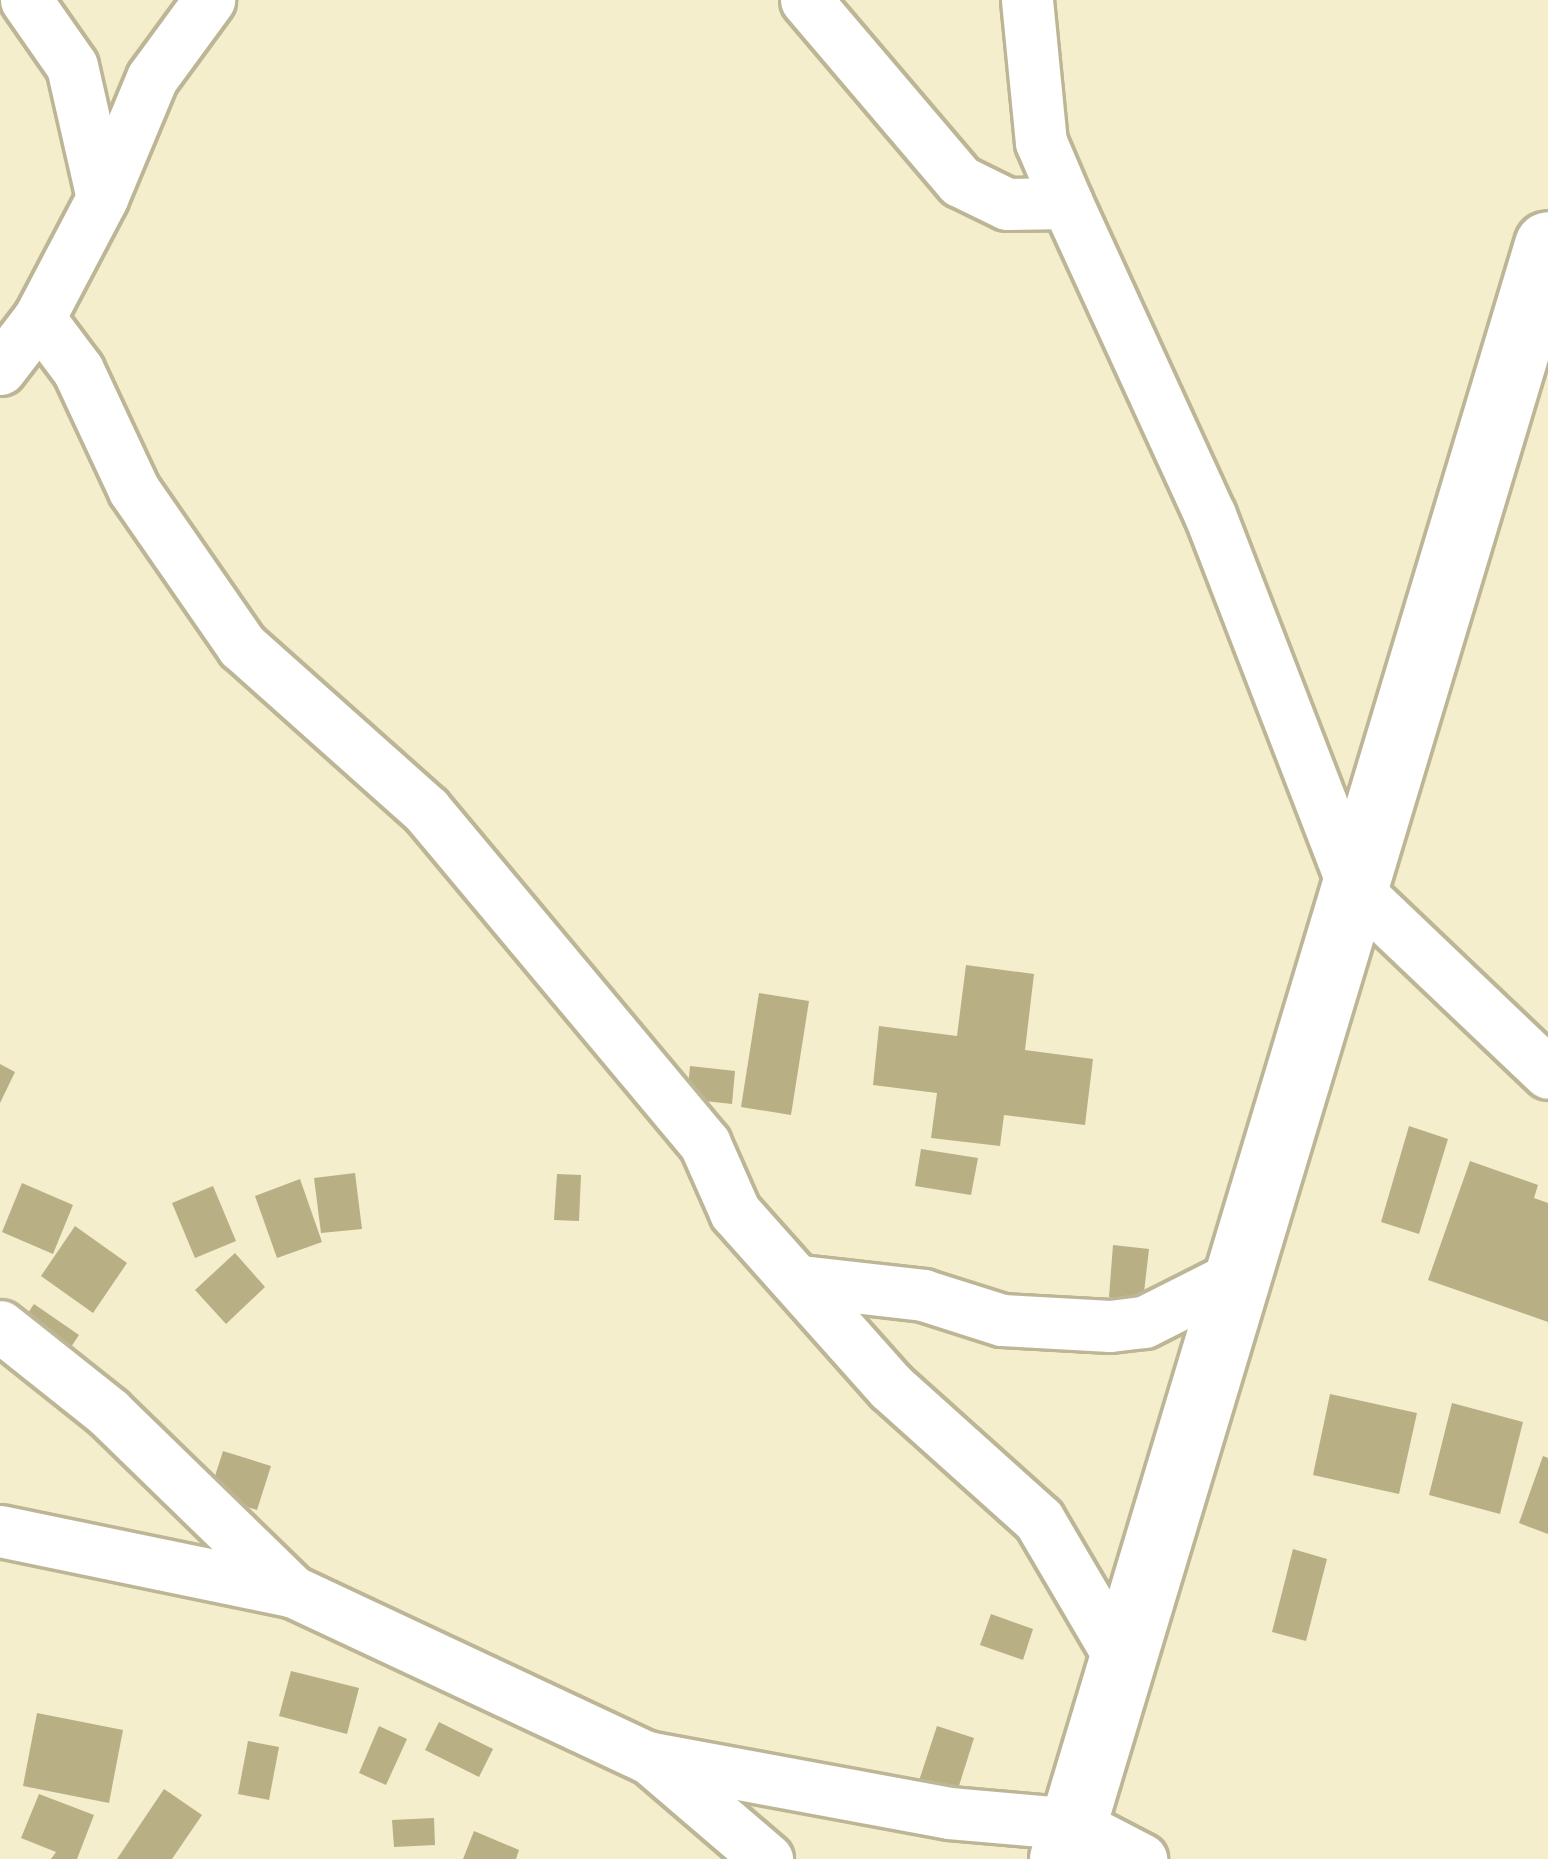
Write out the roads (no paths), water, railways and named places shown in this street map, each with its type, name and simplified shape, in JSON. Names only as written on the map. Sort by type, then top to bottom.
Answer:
[{"type":"main road","points":[[1069,1841],[1548,245]]},
{"type":"street","points":[[26,0],[72,66],[102,198]]},
{"type":"street","points":[[0,369],[39,318],[102,198],[146,92],[209,0]]},
{"type":"street","points":[[806,0],[960,181],[1007,204],[1067,203]]},
{"type":"street","points":[[1027,0],[1041,142],[1210,515],[1354,888],[1548,1073]]},
{"type":"street","points":[[72,66],[146,92]]},
{"type":"street","points":[[39,318],[78,370],[134,490],[242,646],[426,810],[705,1144],[721,1191],[891,1387],[1039,1520],[1121,1660]]},
{"type":"street","points":[[800,1280],[923,1294],[1002,1320],[1110,1326],[1144,1322],[1243,1272]]},
{"type":"street","points":[[0,1326],[108,1412],[293,1592]]},
{"type":"street","points":[[0,1531],[293,1592],[647,1757],[949,1813],[1141,1859]]},
{"type":"street","points":[[647,1757],[767,1859]]}]
